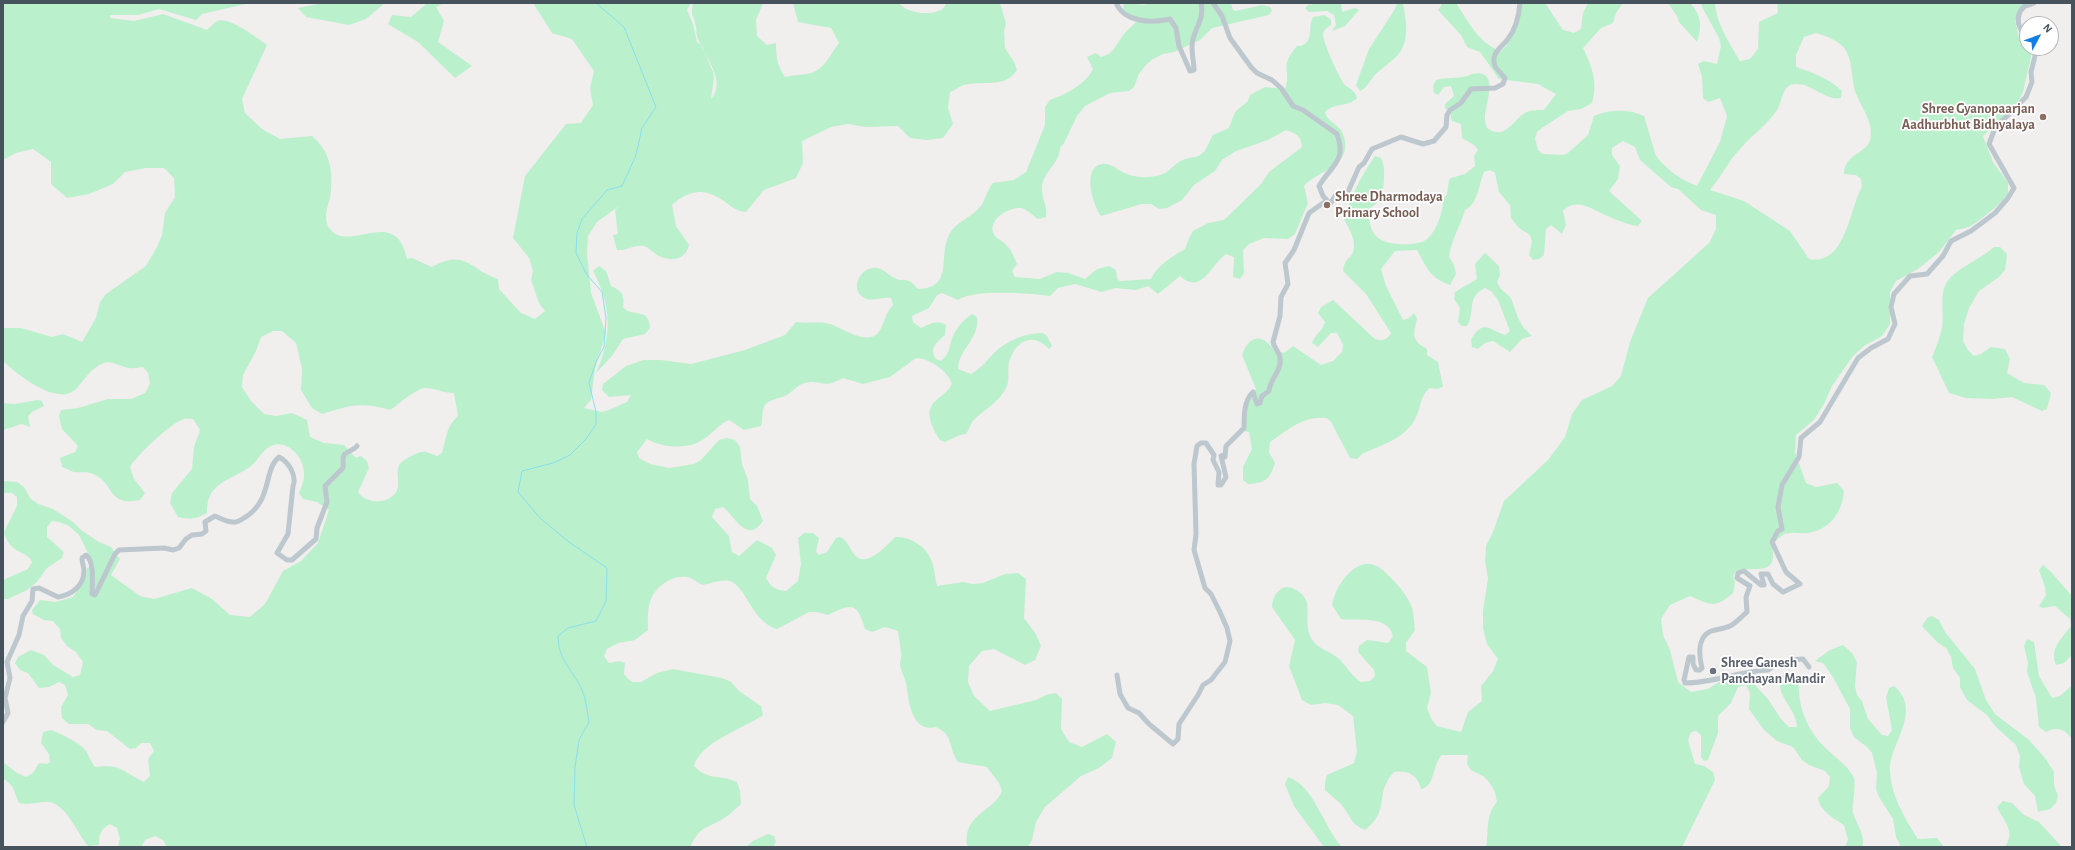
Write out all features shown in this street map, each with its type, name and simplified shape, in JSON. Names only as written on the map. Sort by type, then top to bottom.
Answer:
[{"type":"street","points":[[1116,3],[1120,11],[1132,19],[1163,21],[1170,19],[1176,28],[1179,46],[1190,71],[1194,70],[1191,52],[1193,38],[1202,18],[1201,3]]},
{"type":"street","points":[[1213,3],[1222,16],[1230,38],[1256,73],[1277,84],[1289,98],[1293,106],[1303,110],[1337,134],[1340,144],[1340,157],[1337,164],[1319,186],[1326,201],[1330,204],[1334,195],[1337,193],[1347,194],[1359,167],[1375,146],[1401,137],[1423,144],[1434,140],[1446,127],[1447,115],[1450,110],[1461,103],[1471,89],[1495,88],[1503,84],[1505,78],[1495,67],[1495,56],[1498,48],[1508,39],[1518,18],[1520,3]]},
{"type":"street","points":[[2019,25],[2019,14],[2026,5],[2034,3]]},
{"type":"street","points":[[1809,667],[1802,659],[1793,659],[1785,664],[1773,666],[1768,670],[1740,673],[1695,683],[1684,681],[1689,657],[1693,657],[1693,664],[1696,670],[1700,670],[1702,668],[1699,653],[1700,645],[1706,635],[1710,631],[1732,626],[1747,612],[1746,597],[1750,586],[1737,578],[1738,573],[1744,571],[1761,585],[1764,585],[1762,574],[1768,574],[1773,584],[1783,592],[1800,584],[1786,572],[1772,542],[1778,531],[1782,529],[1778,507],[1782,485],[1799,457],[1800,438],[1820,422],[1858,358],[1871,348],[1888,340],[1895,324],[1891,307],[1894,294],[1910,276],[1927,274],[1943,256],[1951,241],[1971,231],[1995,213],[2008,198],[2014,188],[1989,144],[1995,128],[2026,97],[2032,82],[2031,72],[2035,56]]},
{"type":"street","points":[[1117,675],[1120,694],[1128,708],[1139,713],[1152,727],[1173,744],[1178,739],[1180,724],[1203,685],[1212,680],[1225,662],[1230,641],[1227,628],[1211,594],[1205,588],[1194,550],[1196,534],[1194,464],[1197,446],[1201,443],[1206,443],[1211,448],[1214,455],[1213,460],[1218,472],[1218,485],[1221,485],[1226,477],[1221,456],[1222,455],[1225,457],[1226,446],[1244,428],[1245,406],[1251,394],[1253,392],[1257,404],[1260,403],[1262,396],[1269,391],[1271,380],[1279,369],[1280,358],[1273,342],[1280,316],[1281,297],[1288,284],[1285,263],[1294,250],[1309,213],[1326,201]]},
{"type":"street","points":[[3,722],[8,713],[5,698],[10,678],[7,662],[19,635],[23,616],[32,601],[33,589],[38,588],[58,597],[73,592],[83,580],[84,569],[82,558],[86,555],[89,558],[91,565],[92,594],[95,596],[119,550],[164,548],[173,550],[179,548],[186,539],[192,535],[202,534],[206,531],[205,522],[215,516],[233,523],[242,520],[254,513],[266,493],[274,464],[279,457],[295,474],[295,480],[293,486],[288,534],[277,553],[287,560],[292,560],[316,539],[317,528],[327,502],[325,486],[332,477],[343,468],[344,456],[358,446]]},
{"type":"green space","points":[[3,3],[250,3],[202,14],[196,20],[159,9],[138,15],[110,15],[110,18],[134,21],[163,14],[207,30],[217,21],[222,20],[243,28],[267,45],[242,99],[245,113],[262,129],[280,139],[312,136],[318,141],[329,160],[331,191],[326,220],[330,229],[338,235],[348,236],[383,232],[393,235],[401,243],[407,259],[412,258],[432,267],[443,262],[453,260],[467,262],[498,279],[499,289],[521,313],[535,319],[545,311],[539,303],[531,280],[533,271],[529,258],[513,238],[525,176],[566,124],[581,123],[593,105],[590,88],[594,71],[572,39],[552,33],[533,3],[691,3],[687,10],[693,24],[697,42],[701,45],[697,36],[692,13],[693,3],[763,3],[756,20],[757,36],[767,45],[776,43],[776,52],[780,68],[785,77],[808,74],[816,71],[824,64],[839,43],[831,28],[798,22],[793,3],[899,3],[912,11],[931,13],[941,10],[947,3],[1000,3],[1006,23],[1004,31],[1005,48],[1017,70],[1012,76],[1000,82],[964,85],[950,92],[948,108],[953,124],[943,138],[927,140],[910,138],[898,126],[865,127],[848,124],[831,127],[802,141],[803,163],[796,178],[764,190],[746,212],[736,209],[714,195],[701,192],[695,192],[683,196],[672,205],[676,226],[689,245],[684,254],[676,259],[667,259],[657,255],[644,246],[617,250],[613,235],[618,234],[615,210],[619,206],[597,222],[588,236],[587,253],[591,293],[606,333],[595,369],[591,400],[584,408],[602,412],[627,402],[631,395],[609,397],[602,390],[603,384],[626,366],[644,360],[661,360],[691,364],[745,350],[785,335],[796,322],[830,324],[852,334],[863,337],[874,336],[877,334],[882,327],[887,313],[893,305],[891,298],[871,300],[864,298],[860,294],[857,286],[860,276],[867,270],[879,268],[898,280],[906,280],[914,284],[918,289],[929,287],[936,283],[941,277],[943,270],[946,244],[949,235],[955,227],[980,207],[993,183],[1014,180],[1026,172],[1045,125],[1045,107],[1050,100],[1068,92],[1080,84],[1093,69],[1087,57],[1096,53],[1101,57],[1109,53],[1115,48],[1126,32],[1136,22],[1137,20],[1123,9],[1124,3],[1144,5],[1150,3],[1231,3],[1233,10],[1236,11],[1262,5],[1270,7],[1272,11],[1269,15],[1212,28],[1200,40],[1174,52],[1163,54],[1153,59],[1139,74],[1134,87],[1129,91],[1110,93],[1085,106],[1077,116],[1060,148],[1057,158],[1043,182],[1042,195],[1046,209],[1046,217],[1038,219],[1025,209],[1016,208],[1001,215],[994,223],[994,234],[1010,249],[1017,264],[1012,271],[1015,277],[1040,279],[1057,272],[1068,273],[1085,279],[1097,269],[1109,266],[1116,270],[1117,279],[1120,281],[1151,279],[1153,274],[1170,258],[1185,249],[1193,231],[1208,223],[1224,220],[1261,184],[1269,172],[1302,147],[1299,138],[1293,132],[1286,130],[1268,140],[1236,151],[1222,160],[1215,171],[1194,185],[1182,200],[1167,208],[1159,209],[1151,204],[1142,204],[1101,216],[1092,196],[1090,179],[1092,172],[1096,167],[1106,164],[1113,166],[1126,174],[1134,176],[1155,176],[1166,173],[1177,163],[1185,159],[1200,155],[1206,148],[1213,135],[1229,128],[1235,112],[1248,101],[1250,95],[1265,87],[1285,89],[1287,83],[1286,69],[1288,59],[1297,46],[1301,46],[1308,40],[1313,17],[1325,15],[1331,20],[1331,25],[1325,29],[1323,34],[1325,44],[1339,76],[1345,85],[1354,92],[1357,98],[1350,103],[1334,107],[1325,112],[1328,118],[1343,134],[1345,145],[1344,153],[1340,160],[1333,166],[1310,180],[1304,186],[1308,203],[1295,234],[1288,239],[1264,238],[1249,244],[1243,250],[1244,273],[1240,279],[1233,277],[1234,257],[1226,254],[1206,276],[1200,280],[1194,282],[1188,281],[1180,276],[1158,294],[1148,286],[1136,290],[1115,288],[1102,292],[1075,284],[1058,288],[1050,296],[1016,293],[989,293],[976,294],[958,300],[942,293],[937,295],[929,308],[912,316],[913,322],[921,328],[937,322],[946,325],[945,335],[936,343],[933,349],[936,359],[941,361],[948,352],[952,338],[959,326],[972,314],[977,317],[977,325],[973,338],[962,355],[958,369],[971,374],[982,366],[999,348],[1017,338],[1030,334],[1043,333],[1047,336],[1052,346],[1049,349],[1037,341],[1031,340],[1026,341],[1016,348],[1009,362],[1008,383],[1004,392],[997,401],[973,421],[966,434],[960,435],[945,442],[940,440],[931,423],[929,413],[934,402],[947,391],[952,384],[950,379],[938,366],[916,358],[890,377],[863,384],[843,378],[826,384],[811,382],[802,384],[788,395],[772,400],[765,405],[761,426],[744,430],[729,420],[698,443],[683,446],[668,446],[647,439],[637,452],[639,458],[650,464],[669,468],[694,464],[701,460],[719,440],[727,438],[735,440],[740,447],[742,464],[748,480],[750,499],[757,506],[763,521],[757,528],[752,530],[746,529],[741,526],[723,507],[715,509],[712,517],[729,536],[732,552],[739,556],[757,540],[772,548],[776,555],[766,578],[772,586],[779,590],[786,591],[798,581],[801,564],[798,538],[804,533],[813,533],[819,538],[816,552],[819,555],[827,552],[836,538],[840,537],[846,542],[854,554],[859,558],[864,559],[870,558],[882,550],[895,537],[901,537],[913,541],[928,553],[933,565],[937,586],[963,582],[973,584],[983,583],[1005,574],[1018,573],[1026,579],[1024,618],[1036,634],[1041,646],[1035,660],[1025,665],[994,649],[982,651],[969,666],[968,682],[974,696],[990,711],[1036,700],[1046,695],[1056,693],[1062,699],[1061,729],[1069,742],[1082,747],[1107,734],[1116,742],[1112,758],[1099,768],[1081,776],[1045,807],[1036,822],[1032,840],[1028,847],[968,847],[967,836],[973,821],[999,797],[1002,791],[999,783],[987,767],[958,762],[946,734],[942,730],[936,727],[928,728],[917,722],[911,709],[906,683],[900,665],[901,654],[898,631],[885,627],[872,632],[865,629],[859,614],[852,607],[843,608],[828,615],[817,612],[809,612],[777,629],[768,625],[761,619],[736,584],[730,581],[719,581],[702,585],[691,578],[685,577],[678,577],[666,582],[660,586],[652,596],[649,606],[648,630],[635,640],[618,643],[607,649],[604,656],[609,663],[619,661],[625,663],[624,674],[633,682],[641,682],[657,673],[673,669],[722,678],[731,682],[739,691],[761,706],[763,715],[724,736],[698,757],[694,766],[699,771],[709,776],[725,778],[737,782],[740,791],[741,804],[726,817],[701,831],[690,847],[167,847],[163,840],[155,836],[145,840],[141,847],[118,847],[120,839],[117,828],[110,824],[104,828],[101,833],[99,845],[88,846],[66,814],[56,804],[50,802],[28,804],[19,803],[12,786],[3,778],[3,762],[17,773],[26,777],[33,773],[39,763],[47,764],[50,762],[49,754],[41,743],[43,732],[51,730],[80,745],[86,751],[95,767],[104,766],[121,769],[144,782],[150,776],[148,759],[154,751],[150,743],[141,743],[136,748],[130,749],[107,731],[97,730],[88,724],[69,724],[62,718],[61,707],[68,695],[65,685],[59,682],[49,687],[39,688],[28,673],[20,670],[15,663],[18,657],[31,650],[44,655],[53,665],[73,677],[80,675],[83,662],[76,652],[67,646],[61,638],[60,629],[53,621],[44,620],[33,614],[32,610],[40,600],[56,602],[73,597],[86,577],[87,568],[94,565],[79,535],[69,526],[52,521],[47,527],[47,537],[64,552],[62,558],[47,568],[36,583],[27,590],[8,599],[3,599],[3,580],[28,569],[32,562],[30,558],[10,545],[4,532],[17,506],[17,497],[12,493],[3,493],[3,481],[17,482],[24,487],[30,498],[38,504],[53,509],[99,542],[111,547],[120,559],[111,575],[140,596],[154,599],[192,588],[212,599],[230,615],[250,617],[265,604],[283,571],[301,561],[318,543],[329,510],[317,502],[303,499],[299,493],[304,477],[302,463],[289,447],[277,444],[271,446],[262,453],[250,467],[220,484],[210,495],[207,513],[200,517],[193,518],[178,517],[170,503],[172,493],[192,469],[194,447],[200,430],[193,419],[184,419],[171,426],[147,448],[130,467],[134,479],[145,493],[140,500],[129,501],[117,498],[106,484],[95,475],[74,472],[62,467],[60,458],[75,452],[78,446],[62,429],[59,416],[61,410],[78,408],[108,399],[131,399],[145,393],[150,384],[148,373],[143,367],[127,368],[107,362],[95,368],[75,390],[67,394],[58,394],[48,391],[27,380],[3,361],[3,328],[21,328],[52,337],[63,334],[82,342],[96,318],[100,302],[106,294],[146,266],[157,247],[162,235],[165,213],[175,197],[174,178],[164,168],[146,168],[125,172],[113,184],[89,194],[67,198],[51,184],[51,162],[33,149],[16,153],[3,160]],"holes":[[[705,52],[712,67],[717,84],[711,99],[714,78]],[[273,331],[282,331],[296,343],[302,369],[301,390],[312,408],[322,414],[341,408],[363,405],[390,410],[412,394],[425,388],[454,393],[458,416],[449,428],[442,453],[437,456],[426,452],[420,452],[401,463],[398,470],[398,487],[392,497],[387,500],[374,501],[362,497],[358,492],[369,468],[367,461],[361,456],[356,458],[344,445],[324,443],[310,437],[307,420],[292,413],[276,416],[264,414],[251,401],[242,387],[243,375],[256,351],[261,337]]]},
{"type":"green space","points":[[323,3],[385,3],[366,19],[349,25],[306,17],[298,8]]},
{"type":"green space","points":[[425,3],[444,3],[436,7],[444,21],[438,42],[472,66],[455,78],[418,42],[388,24],[392,15],[411,17],[425,5]]},
{"type":"green space","points":[[1321,3],[1341,3],[1342,12],[1355,8],[1359,10],[1345,26],[1332,31],[1336,25],[1334,15],[1327,11],[1309,12],[1305,8],[1308,5]]},
{"type":"green space","points":[[1397,3],[1403,3],[1406,24],[1406,38],[1404,45],[1396,57],[1376,73],[1366,87],[1360,91],[1356,85],[1369,49],[1395,9]]},
{"type":"green space","points":[[1456,3],[1480,37],[1493,48],[1501,51],[1510,41],[1516,29],[1522,3],[1545,3],[1563,30],[1574,33],[1581,29],[1583,13],[1588,3],[1623,3],[1616,13],[1613,23],[1601,28],[1583,48],[1593,75],[1594,96],[1592,103],[1581,109],[1568,111],[1537,132],[1535,138],[1538,150],[1543,154],[1563,155],[1568,153],[1588,135],[1594,116],[1613,111],[1632,112],[1644,116],[1656,156],[1660,161],[1685,181],[1697,186],[1720,142],[1727,116],[1720,98],[1708,102],[1703,98],[1702,77],[1698,64],[1704,61],[1717,64],[1721,46],[1719,38],[1701,3],[1715,3],[1721,26],[1740,61],[1750,59],[1758,49],[1759,22],[1778,13],[1777,3],[2024,3],[2015,20],[2019,38],[2019,56],[2031,56],[2023,92],[2016,106],[1983,136],[1993,162],[2008,183],[2008,194],[1998,205],[1981,219],[1969,227],[1956,230],[1939,252],[1918,269],[1896,281],[1890,292],[1890,324],[1882,336],[1864,346],[1853,356],[1832,386],[1824,404],[1814,420],[1796,435],[1795,452],[1806,483],[1816,487],[1837,483],[1844,491],[1841,506],[1838,512],[1823,528],[1808,533],[1789,533],[1780,537],[1772,545],[1772,563],[1768,567],[1736,571],[1733,576],[1735,583],[1733,593],[1727,598],[1712,604],[1690,596],[1670,605],[1661,619],[1663,635],[1670,650],[1678,682],[1691,692],[1708,689],[1719,682],[1742,676],[1758,674],[1753,680],[1757,688],[1767,698],[1789,727],[1797,727],[1796,719],[1785,700],[1780,686],[1785,672],[1793,671],[1799,677],[1800,699],[1805,718],[1815,736],[1853,776],[1853,812],[1862,833],[1863,847],[1845,847],[1848,840],[1844,825],[1831,817],[1819,803],[1818,798],[1829,786],[1830,777],[1825,771],[1809,765],[1802,760],[1793,747],[1777,741],[1764,730],[1749,709],[1750,693],[1746,685],[1738,687],[1731,703],[1718,716],[1718,733],[1708,760],[1704,761],[1701,757],[1701,735],[1696,731],[1691,732],[1688,740],[1695,764],[1704,766],[1713,772],[1715,780],[1682,847],[1486,847],[1489,818],[1493,807],[1497,802],[1495,792],[1489,782],[1483,776],[1471,770],[1467,764],[1468,755],[1442,755],[1429,784],[1421,789],[1420,784],[1411,774],[1394,772],[1385,787],[1378,815],[1373,823],[1365,830],[1352,821],[1342,805],[1325,790],[1327,775],[1354,763],[1357,752],[1353,716],[1338,705],[1325,703],[1311,705],[1302,700],[1289,666],[1295,640],[1272,607],[1275,595],[1285,587],[1297,590],[1306,599],[1308,627],[1313,641],[1318,646],[1338,658],[1358,680],[1361,682],[1370,681],[1375,676],[1374,670],[1358,652],[1359,646],[1367,640],[1388,643],[1393,636],[1390,629],[1385,624],[1372,620],[1341,619],[1332,605],[1339,586],[1347,575],[1354,569],[1360,565],[1371,564],[1382,569],[1401,589],[1412,608],[1415,630],[1406,643],[1406,651],[1427,667],[1431,693],[1427,708],[1432,720],[1437,726],[1461,732],[1468,712],[1482,701],[1481,686],[1493,671],[1498,659],[1487,644],[1483,628],[1483,611],[1488,578],[1485,562],[1486,546],[1493,532],[1504,501],[1548,460],[1565,437],[1572,414],[1582,400],[1612,386],[1621,376],[1630,342],[1648,298],[1709,243],[1716,229],[1716,215],[1701,210],[1678,189],[1671,187],[1640,160],[1635,147],[1623,141],[1612,148],[1612,155],[1620,166],[1618,179],[1609,191],[1642,221],[1638,226],[1613,218],[1589,207],[1573,205],[1563,211],[1566,225],[1562,234],[1551,225],[1546,229],[1544,255],[1539,259],[1533,260],[1529,255],[1532,241],[1530,235],[1519,228],[1511,218],[1510,205],[1499,192],[1495,173],[1490,170],[1484,172],[1476,198],[1470,207],[1465,210],[1452,245],[1449,257],[1454,265],[1456,274],[1450,285],[1433,276],[1417,250],[1395,251],[1381,269],[1386,286],[1403,320],[1409,318],[1414,313],[1417,318],[1414,336],[1418,342],[1427,349],[1427,355],[1438,362],[1443,387],[1437,389],[1430,388],[1426,391],[1416,417],[1409,428],[1391,441],[1362,454],[1357,459],[1350,458],[1331,422],[1327,418],[1303,421],[1270,442],[1269,452],[1275,463],[1271,473],[1266,479],[1259,483],[1248,484],[1243,480],[1243,467],[1252,449],[1249,432],[1244,431],[1247,406],[1256,389],[1242,355],[1248,343],[1252,340],[1260,339],[1265,341],[1274,350],[1284,353],[1293,346],[1321,365],[1333,361],[1342,352],[1343,345],[1337,333],[1331,333],[1318,347],[1312,343],[1323,328],[1325,322],[1318,313],[1321,307],[1333,300],[1375,339],[1384,339],[1391,333],[1366,294],[1343,271],[1345,263],[1352,255],[1354,248],[1352,235],[1344,219],[1357,186],[1375,156],[1381,158],[1384,168],[1384,178],[1382,199],[1369,209],[1372,231],[1382,240],[1395,244],[1422,242],[1431,235],[1439,221],[1443,200],[1447,194],[1449,180],[1465,174],[1475,166],[1474,156],[1478,150],[1474,145],[1462,138],[1461,124],[1452,121],[1450,112],[1445,108],[1445,104],[1454,96],[1451,86],[1444,87],[1438,95],[1434,93],[1433,86],[1436,80],[1481,73],[1487,76],[1489,89],[1485,119],[1487,128],[1494,132],[1504,131],[1509,128],[1527,112],[1533,110],[1544,110],[1556,94],[1538,84],[1499,79],[1480,52],[1467,47],[1461,35],[1438,10],[1442,4]],"holes":[[[1816,33],[1839,43],[1848,54],[1855,91],[1869,121],[1871,134],[1868,145],[1851,158],[1845,167],[1844,174],[1856,175],[1861,179],[1862,187],[1839,245],[1831,254],[1821,259],[1809,259],[1790,231],[1744,201],[1710,190],[1745,143],[1765,125],[1779,107],[1787,87],[1790,85],[1801,84],[1829,97],[1841,98],[1842,91],[1826,79],[1796,67],[1796,55],[1804,37]]]},
{"type":"green space","points":[[1668,3],[1690,3],[1697,12],[1700,22],[1700,31],[1697,42],[1679,22],[1677,16]]},
{"type":"green space","points":[[1994,247],[2000,247],[2007,254],[2005,270],[1999,277],[1979,291],[1969,308],[1964,324],[1963,341],[1968,350],[1974,356],[1981,354],[1991,347],[2005,349],[2010,359],[2007,373],[2024,383],[2044,385],[2051,393],[2047,409],[2042,411],[2012,397],[1992,399],[1966,398],[1949,393],[1932,357],[1942,327],[1942,301],[1944,288],[1951,277],[1966,265]]},
{"type":"green space","points":[[1485,253],[1499,266],[1500,275],[1497,282],[1501,289],[1511,298],[1518,318],[1523,327],[1532,336],[1522,339],[1510,352],[1493,341],[1485,343],[1478,349],[1472,347],[1471,339],[1479,329],[1483,327],[1490,328],[1505,335],[1510,331],[1498,300],[1491,291],[1485,288],[1475,295],[1470,320],[1467,326],[1462,326],[1458,322],[1460,308],[1454,299],[1455,292],[1477,279],[1475,264]]},
{"type":"green space","points":[[599,266],[606,271],[611,286],[622,294],[624,299],[623,307],[630,312],[639,313],[646,317],[649,321],[650,328],[645,334],[623,339],[612,356],[596,373],[605,347],[608,322],[604,297],[593,271]]},
{"type":"green space","points":[[38,400],[42,401],[44,406],[32,412],[28,416],[30,427],[22,424],[3,430],[3,403],[15,404]]},
{"type":"green space","points":[[2043,565],[2072,596],[2072,655],[2064,663],[2056,665],[2054,659],[2055,649],[2060,639],[2071,626],[2070,619],[2055,606],[2043,608],[2039,606],[2046,595],[2039,570]]},
{"type":"green space","points":[[1932,616],[1939,620],[1945,632],[1975,669],[1986,700],[1995,714],[2029,740],[2045,758],[2054,772],[2054,785],[2058,796],[2056,803],[2050,809],[2038,812],[2035,796],[2024,784],[2019,767],[2020,757],[2016,745],[1996,727],[1987,715],[1967,700],[1960,687],[1960,678],[1953,668],[1951,657],[1946,648],[1937,642],[1922,626],[1927,618]]},
{"type":"green space","points":[[2027,639],[2034,642],[2039,676],[2052,698],[2060,696],[2072,685],[2072,739],[2064,731],[2054,729],[2046,732],[2039,727],[2036,698],[2027,672],[2028,663],[2024,646]]},
{"type":"green space","points":[[1843,645],[1852,653],[1857,662],[1855,686],[1857,695],[1862,701],[1868,719],[1882,735],[1888,736],[1892,730],[1886,697],[1889,688],[1894,686],[1902,696],[1906,706],[1905,717],[1891,761],[1890,771],[1893,789],[1908,823],[1918,839],[1937,838],[1944,847],[1901,847],[1896,837],[1893,819],[1879,797],[1876,789],[1877,773],[1872,753],[1854,737],[1850,728],[1850,709],[1833,677],[1823,663],[1815,661],[1830,650]]},
{"type":"green space","points":[[1288,777],[1305,789],[1312,798],[1342,847],[1324,847],[1294,806],[1285,784]]},
{"type":"green space","points":[[2003,801],[2012,803],[2024,815],[2039,822],[2062,847],[2005,847],[2008,841],[2009,831],[2006,822],[1997,807]]},
{"type":"green space","points":[[768,834],[774,836],[776,842],[773,847],[746,847],[753,841]]},
{"type":"waterway","points":[[587,847],[574,805],[575,767],[579,740],[589,722],[584,695],[562,657],[558,636],[568,628],[596,621],[606,601],[607,568],[569,542],[540,518],[518,492],[522,471],[553,463],[570,455],[586,439],[596,424],[596,412],[589,383],[596,362],[604,347],[606,318],[602,292],[587,275],[576,253],[577,233],[582,219],[607,190],[622,186],[636,155],[642,128],[656,107],[624,27],[596,3]]},
{"type":"place","name":"Shree Gyanopaarjan Aadhurbhut Bidhyalaya","points":[[2043,117]]},
{"type":"place","name":"Shree Dharmodaya Primary School","points":[[1327,205]]},
{"type":"place","name":"Shree Ganesh Panchayan Mandir","points":[[1713,671]]}]
